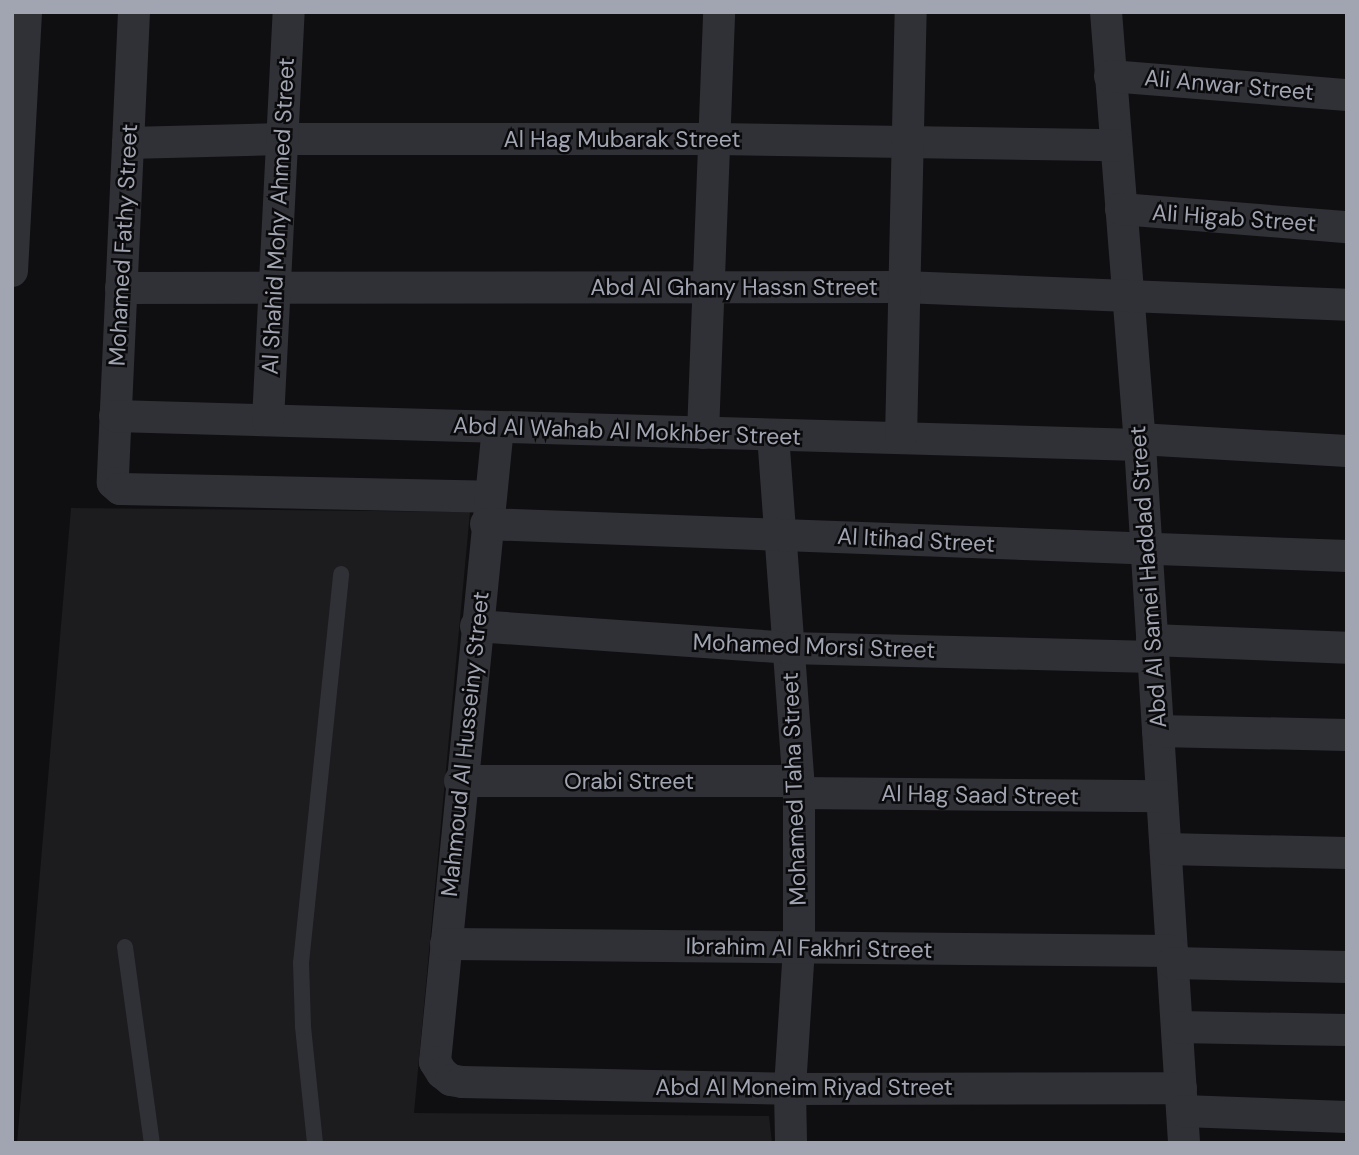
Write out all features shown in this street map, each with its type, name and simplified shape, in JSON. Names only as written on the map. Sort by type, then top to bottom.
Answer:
[{"type":"street","points":[[12,271],[26,12]]},
{"type":"street","name":"Mohamed Fathy Street","points":[[112,478],[134,12]]},
{"type":"street","name":"Al Shahid Mohy Ahmed Street","points":[[268,420],[289,12]]},
{"type":"street","points":[[703,433],[711,286],[719,12]]},
{"type":"street","points":[[901,438],[911,12]]},
{"type":"street","name":"Abd Al Samei Haddad Street","points":[[1106,12],[1139,442],[1184,1143]]},
{"type":"street","name":"Ali Anwar Street","points":[[1110,76],[1347,95]]},
{"type":"street","name":"Al Hag Mubarak Street","points":[[128,143],[282,139],[716,139],[1116,145]]},
{"type":"street","name":"Ali Higab Street","points":[[1121,209],[1347,227]]},
{"type":"street","name":"Abd Al Ghany Hassn Street","points":[[121,288],[904,288],[1128,294],[1347,305]]},
{"type":"street","name":"Abd Al Wahab Al Mokhber Street","points":[[115,416],[773,435],[1139,442],[1347,451]]},
{"type":"street","name":"Mahmoud Al Husseiny Street","points":[[435,1062],[460,781],[498,427]]},
{"type":"street","name":"Mohamed Taha Street","points":[[773,435],[798,787],[799,948],[790,1089],[791,1143]]},
{"type":"street","name":"Al Itihad Street","points":[[112,478],[120,489],[488,511],[779,533],[1146,551],[1347,556]]},
{"type":"street","name":"Mohamed Morsi Street","points":[[476,626],[788,648],[1347,648]]},
{"type":"street","points":[[1158,731],[1347,735]]},
{"type":"street","name":"Orabi Street","points":[[460,781],[798,787]]},
{"type":"street","name":"Al Hag Saad Street","points":[[798,787],[1162,796]]},
{"type":"street","points":[[1166,849],[1347,853]]},
{"type":"street","name":"Ibrahim Al Fakhri Street","points":[[446,944],[799,948],[1173,957],[1347,967]]},
{"type":"street","points":[[1177,1027],[1347,1030]]},
{"type":"street","name":"Abd Al Moneim Riyad Street","points":[[435,1062],[451,1080],[462,1082],[1182,1100],[1347,1117]]},
{"type":"lane","points":[[315,1143],[303,1026],[301,963],[341,574]]},
{"type":"lane","points":[[125,947],[152,1143]]},
{"type":"shaded area","points":[[71,508],[470,512],[414,1113],[769,1116],[772,1143],[17,1143]]}]
